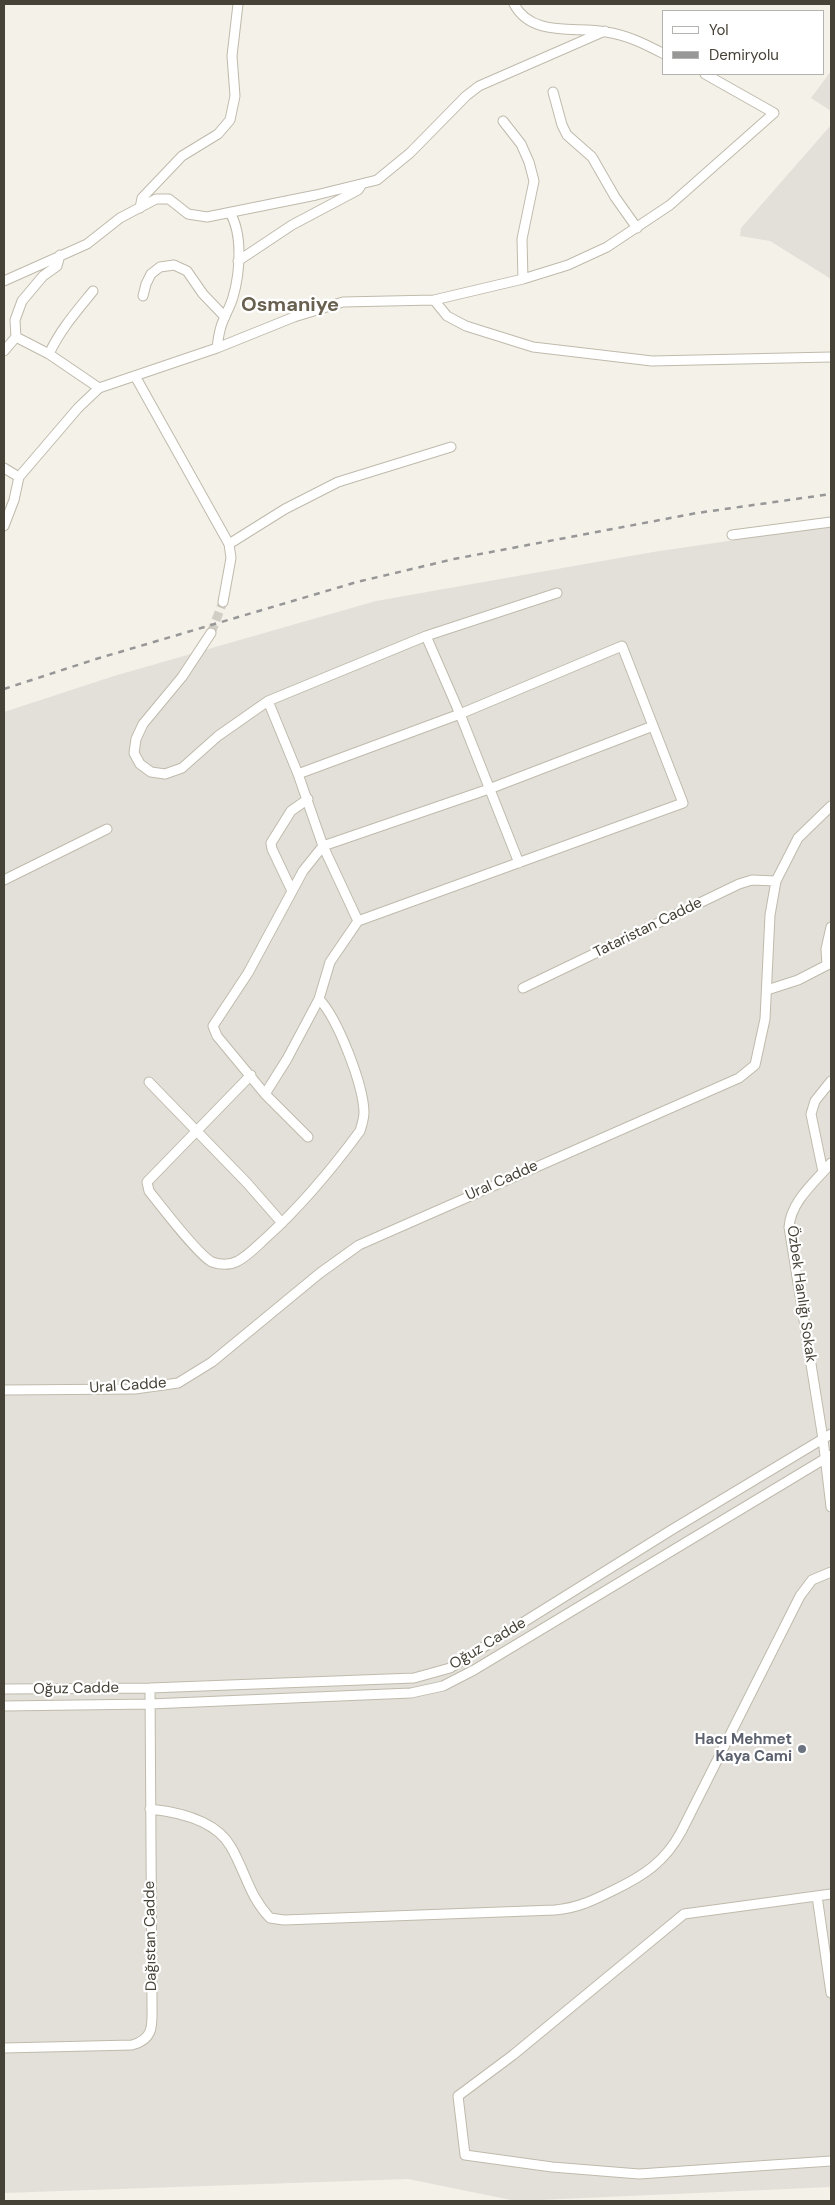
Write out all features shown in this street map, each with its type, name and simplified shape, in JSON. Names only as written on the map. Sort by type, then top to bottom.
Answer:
[{"type":"street","points":[[140,208],[142,198],[182,156],[218,134],[230,120],[235,96],[232,56],[238,4]]},
{"type":"street","points":[[514,4],[517,9],[544,27],[558,30],[605,31],[642,42],[662,53]]},
{"type":"street","points":[[4,280],[87,244],[120,218],[156,199],[169,199],[188,214],[197,216],[230,213],[377,180],[396,166],[466,96],[479,86],[605,31]]},
{"type":"street","points":[[4,526],[14,500],[18,477],[78,408],[99,388],[217,348],[294,317],[343,302],[434,300],[522,279],[576,261],[607,247],[637,228],[670,205],[774,113],[707,75]]},
{"type":"street","points":[[553,92],[562,125],[567,135],[592,157],[615,197],[637,228]]},
{"type":"street","points":[[503,121],[521,144],[529,162],[534,182],[522,239],[522,279]]},
{"type":"street","points":[[238,261],[292,225],[358,190],[362,184]]},
{"type":"street","points":[[217,348],[220,329],[234,294],[238,261],[237,232],[235,221],[230,213]]},
{"type":"street","points":[[4,351],[16,337],[15,320],[22,301],[43,276],[57,266],[60,256]]},
{"type":"street","points":[[143,296],[151,274],[160,267],[174,265],[187,271],[203,294],[225,317]]},
{"type":"street","points":[[49,354],[64,328],[93,292]]},
{"type":"street","points":[[434,300],[447,316],[466,326],[534,347],[652,361],[831,357]]},
{"type":"street","points":[[16,337],[49,354],[99,388]]},
{"type":"street","points":[[135,376],[229,544],[231,558],[223,602]]},
{"type":"street","points":[[229,544],[285,509],[338,482],[451,447]]},
{"type":"street","points":[[4,468],[18,477]]},
{"type":"street","points":[[732,535],[831,522]]},
{"type":"street","points":[[211,633],[182,677],[143,724],[136,738],[134,753],[140,764],[151,772],[165,774],[182,768],[218,736],[268,701],[426,636],[557,593]]},
{"type":"street","points":[[426,636],[460,714],[518,863]]},
{"type":"street","points":[[265,1094],[287,1059],[319,998],[330,962],[358,921],[684,803],[622,646],[460,714],[298,774]]},
{"type":"street","points":[[268,701],[308,799],[323,846],[358,921]]},
{"type":"street","points":[[308,1137],[265,1094],[217,1036],[213,1026],[244,980],[302,871],[323,846],[490,789],[653,726]]},
{"type":"street","points":[[292,891],[272,849],[272,843],[291,812],[308,799]]},
{"type":"street","name":"Ural Cadde","points":[[4,1390],[135,1389],[178,1383],[212,1362],[320,1273],[359,1245],[739,1078],[755,1065],[765,1019],[770,915],[776,881],[798,838],[831,806]]},
{"type":"street","points":[[4,880],[107,829]]},
{"type":"street","name":"Tataristan Cadde","points":[[523,988],[739,884],[752,880],[776,881]]},
{"type":"street","points":[[767,990],[798,980],[829,964],[826,949],[831,927]]},
{"type":"street","points":[[251,1075],[198,1132],[149,1180],[147,1186],[149,1191],[198,1249],[213,1262],[231,1264],[247,1255],[304,1201],[360,1131],[364,1120],[362,1097],[354,1071],[332,1017],[319,998]]},
{"type":"street","points":[[823,1172],[811,1114],[815,1101],[831,1080]]},
{"type":"street","points":[[149,1082],[247,1183],[282,1223]]},
{"type":"street","name":"Özbek Hanlığı Sokak","points":[[831,1163],[796,1203],[791,1214],[789,1227],[827,1436],[831,1507]]},
{"type":"street","name":"Oğuz Cadde","points":[[4,1689],[150,1688],[414,1678],[450,1668],[673,1529],[827,1436]]},
{"type":"street","name":"Oğuz Cadde","points":[[4,1706],[150,1704],[411,1693],[443,1686],[474,1670],[828,1457]]},
{"type":"street","points":[[150,1809],[189,1817],[207,1825],[220,1834],[231,1848],[258,1905],[270,1918],[284,1920],[555,1910],[586,1904],[641,1877],[668,1852],[681,1832],[800,1596],[812,1580],[831,1572]]},
{"type":"street","name":"Dağıstan Cadde","points":[[4,2048],[132,2045],[143,2042],[150,2036],[152,2021],[150,1688]]},
{"type":"street","points":[[831,1894],[684,1914],[513,2055],[458,2096],[465,2155],[552,2167],[639,2174],[831,2162]]},
{"type":"street","points":[[817,1896],[831,1993]]},
{"type":"shaded area","points":[[831,71],[831,111],[811,98]]},
{"type":"shaded area","points":[[831,125],[831,279],[770,241],[740,236],[741,228]]},
{"type":"shaded area","points":[[831,526],[831,2187],[516,2201],[408,2179],[4,2193],[4,712],[114,676],[376,601],[653,552]]},
{"type":"tunnel","points":[[211,633],[223,602]]},
{"type":"railway","points":[[4,689],[96,659],[357,582],[454,559],[697,513],[831,494]]},
{"type":"place","name":"Hacı Mehmet Kaya Cami","points":[[802,1749]]},
{"type":"district","name":"Osmaniye","points":[[290,306]]}]
